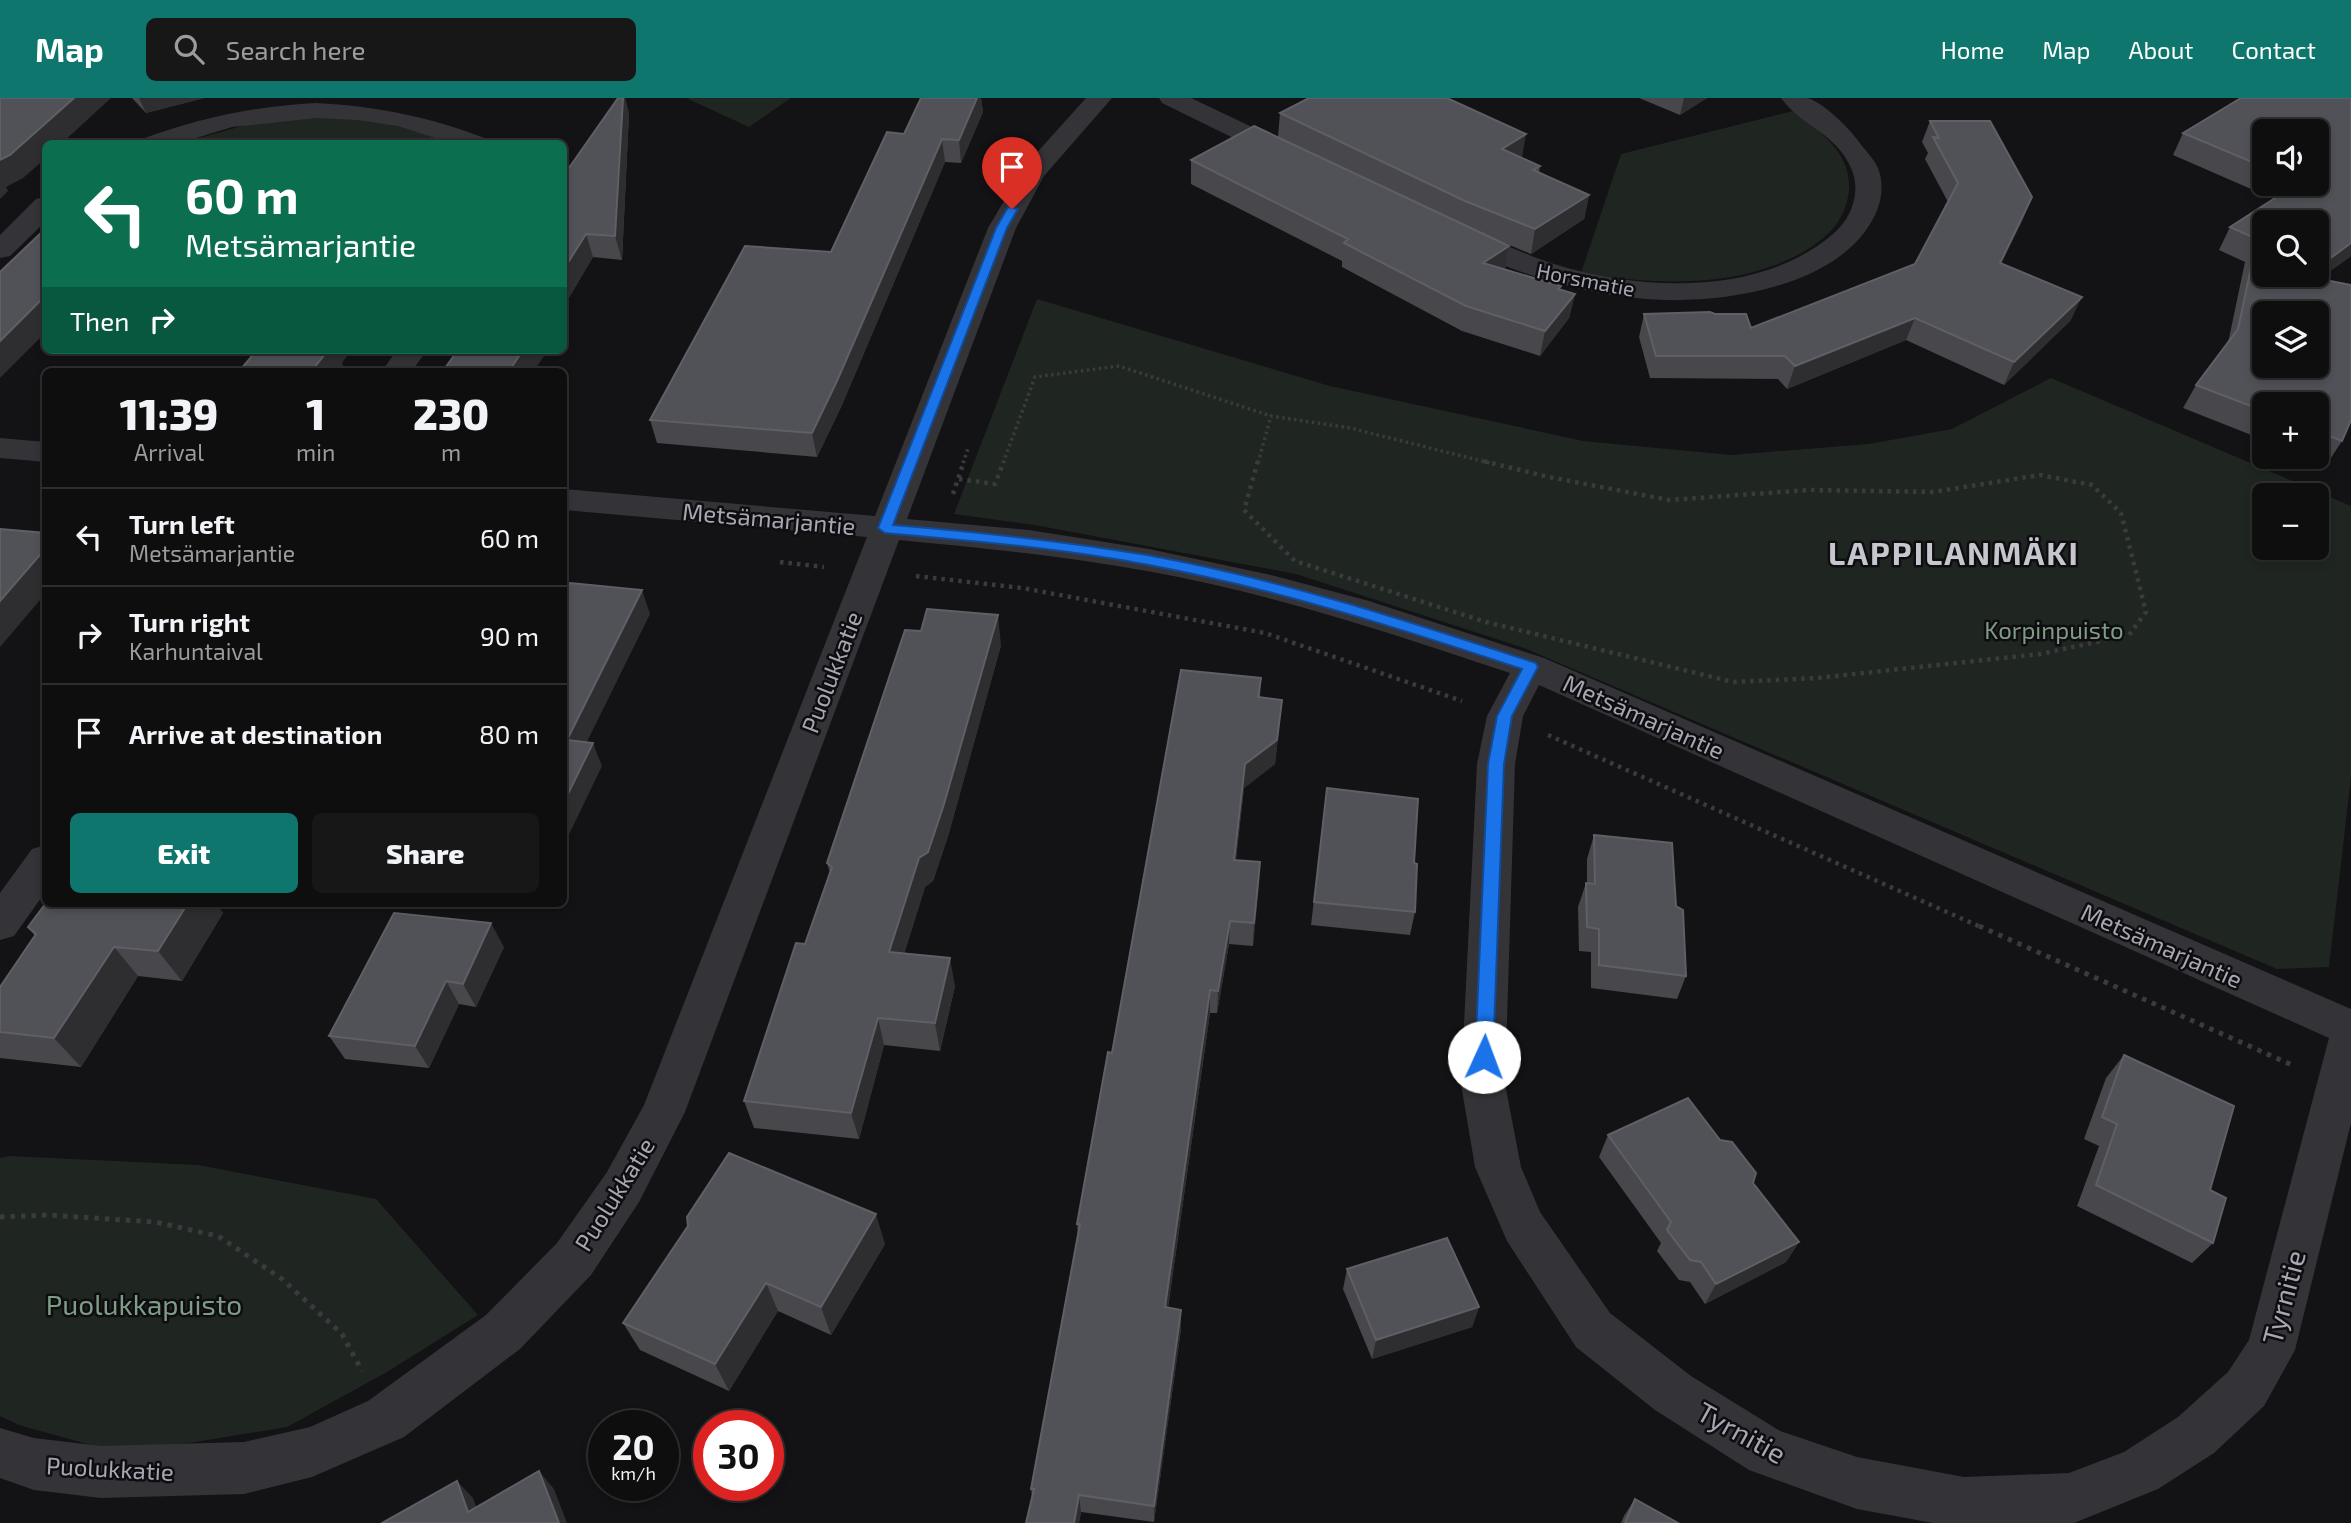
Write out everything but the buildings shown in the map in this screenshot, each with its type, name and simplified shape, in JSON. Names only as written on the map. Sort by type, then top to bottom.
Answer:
[{"type":"street","name":"Puolukkatie","points":[[0,1453],[34,1464],[101,1472],[244,1468],[312,1452],[386,1419],[503,1332],[574,1259],[623,1187],[663,1112],[1002,228],[1033,173],[1100,98]]},
{"type":"street","points":[[1171,98],[1309,164]]},
{"type":"street","name":"Horsmatie","points":[[1433,225],[1536,270],[1621,288],[1696,291],[1754,284],[1794,272],[1820,260],[1856,231],[1865,213],[1869,195],[1864,168],[1848,141],[1832,125],[1793,98]]},
{"type":"street","points":[[163,140],[204,125],[254,113],[342,106],[388,111],[422,119],[471,140]]},
{"type":"street","points":[[0,250],[42,209]]},
{"type":"street","points":[[0,448],[42,452]]},
{"type":"street","name":"Metsämarjantie","points":[[567,499],[1030,541],[1149,560],[1271,587],[1369,613],[1531,667],[2351,1028]]},
{"type":"street","name":"Tyrnitie","points":[[1531,667],[1505,716],[1496,764],[1483,1084],[1498,1167],[1523,1226],[1593,1330],[1672,1393],[1767,1452],[1857,1483],[1964,1503],[2069,1499],[2140,1471],[2196,1434],[2246,1389],[2271,1350],[2351,1035]]},
{"type":"street","points":[[0,924],[42,866]]},
{"type":"path","points":[[959,479],[995,484],[1035,377],[1119,366],[1271,416],[1350,428],[1549,477],[1669,500],[1809,490],[1933,492],[2040,475],[2092,485],[2121,513],[2146,612],[2129,635],[2040,654],[1817,678],[1733,682],[1486,622],[1295,561],[1244,510],[1271,416]]},
{"type":"path","points":[[925,577],[971,442]]},
{"type":"path","points":[[0,1217],[48,1214],[155,1222],[218,1236],[282,1279],[342,1334],[386,1419]]},
{"type":"green space","points":[[686,98],[791,98],[749,127]]},
{"type":"green space","points":[[1793,111],[1836,149],[1848,174],[1849,189],[1843,213],[1830,232],[1818,242],[1779,263],[1725,278],[1696,281],[1638,280],[1581,273],[1621,154]]},
{"type":"green space","points":[[303,116],[358,119],[416,129],[443,140],[192,140],[257,122]]},
{"type":"green space","name":"Korpinpuisto","points":[[1037,299],[1330,386],[1583,441],[1731,455],[1869,444],[1952,429],[2051,378],[2252,464],[2252,469],[2264,469],[2297,483],[2252,483],[2252,560],[2329,560],[2329,497],[2351,506],[2351,777],[2329,967],[2277,969],[1524,648],[1296,574],[1035,525],[954,514]]},
{"type":"green space","name":"Puolukkapuisto","points":[[10,1156],[198,1165],[376,1199],[478,1315],[387,1372],[287,1427],[189,1443],[105,1449],[19,1425],[0,1416],[0,1158]]},
{"type":"district","name":"LAPPILANMÄKI","points":[[1954,552]]},
{"type":"route","points":[[1012,209],[1002,228],[885,528],[1030,541],[1149,560],[1271,587],[1369,613],[1531,667],[1505,716],[1496,764],[1484,1057]]}]
